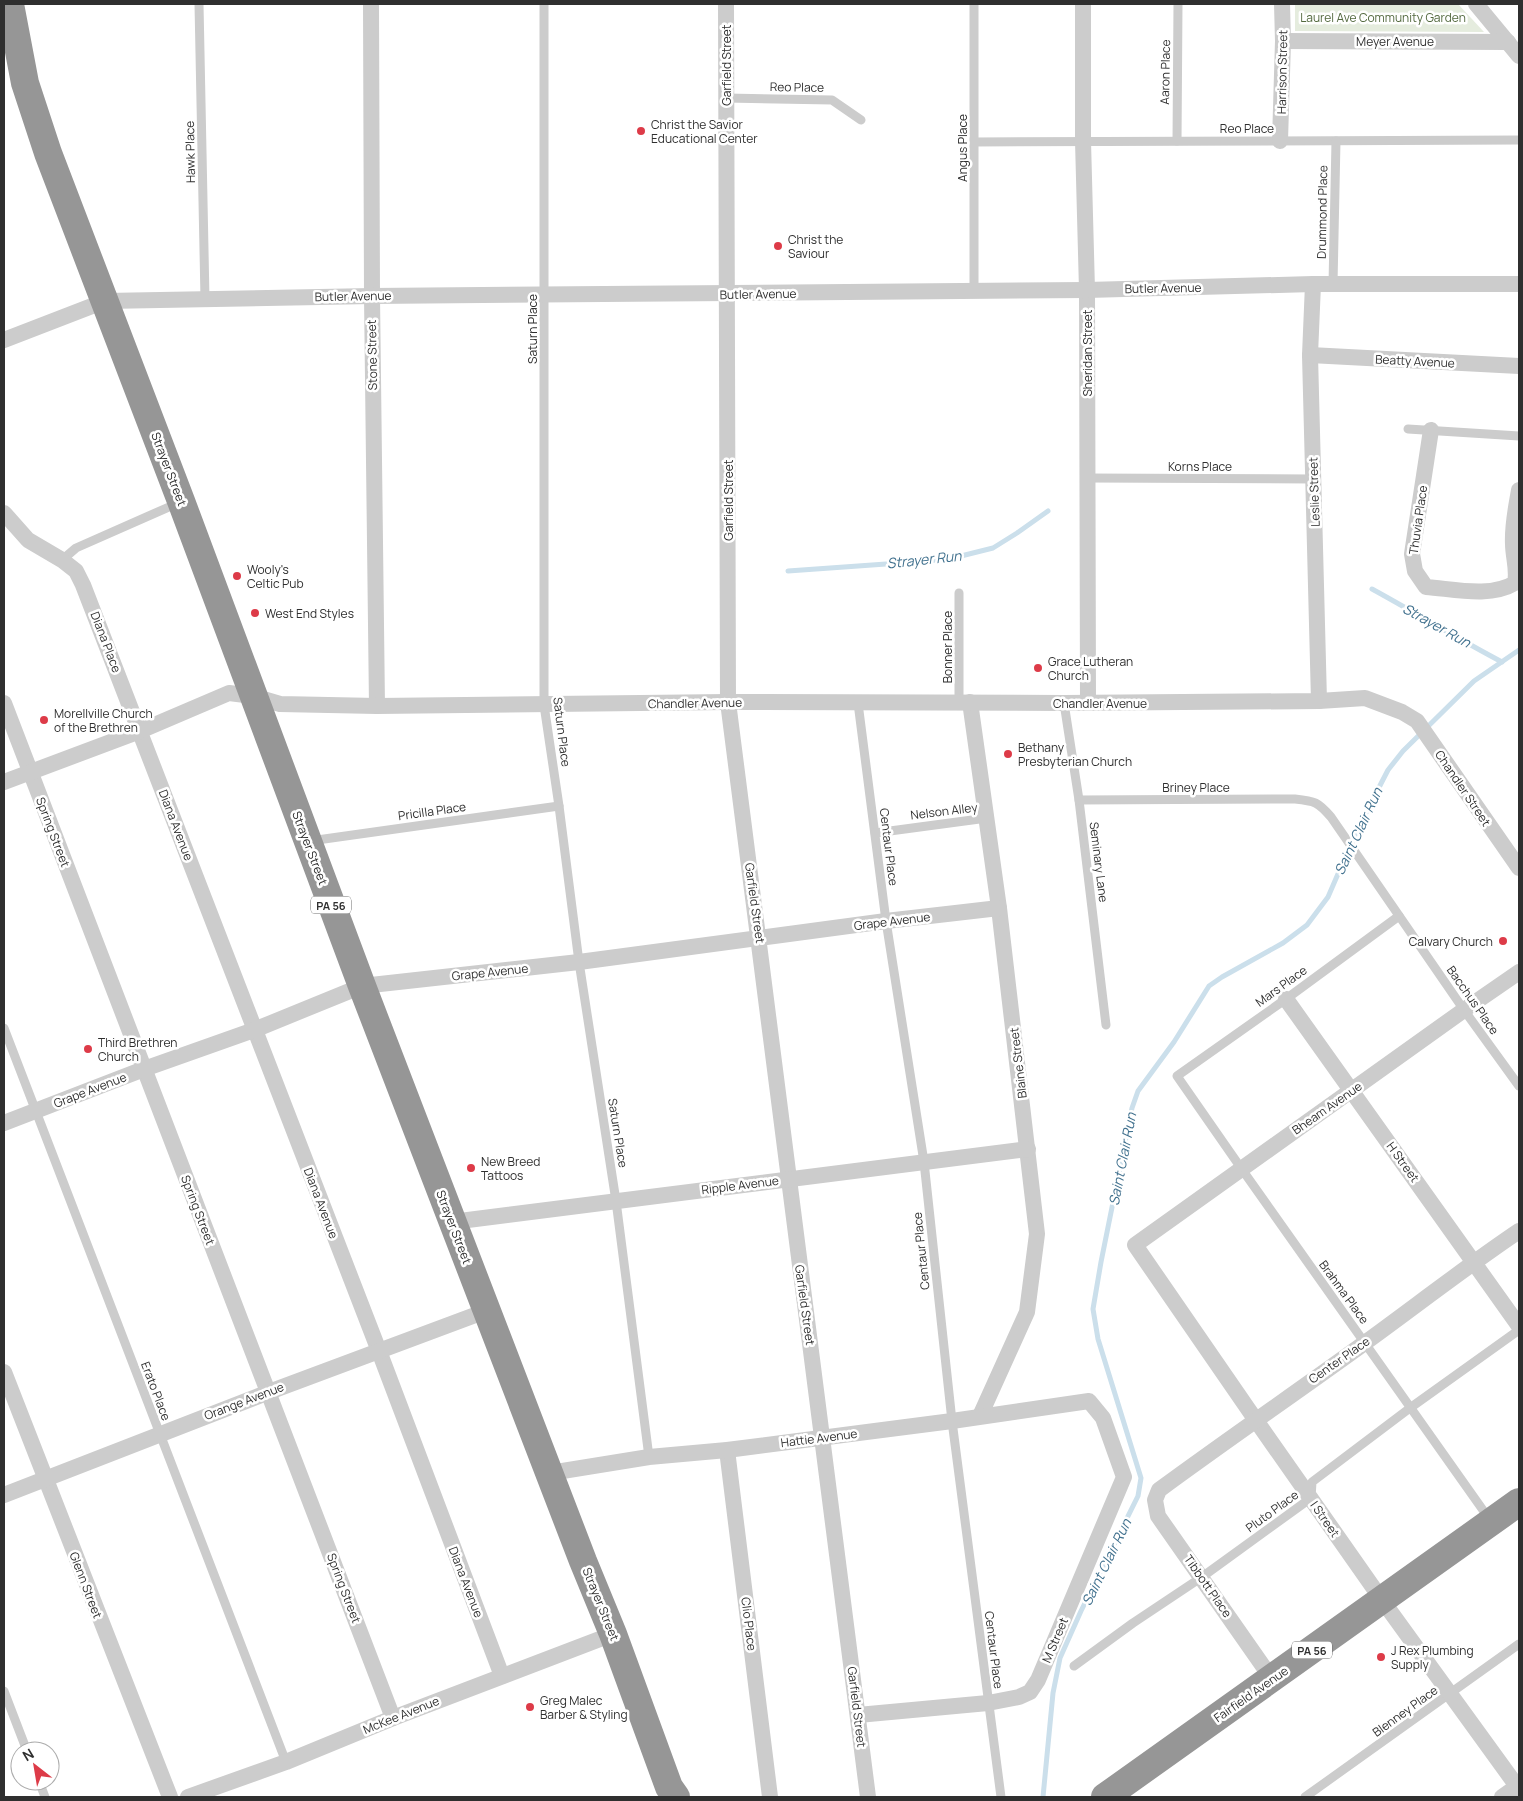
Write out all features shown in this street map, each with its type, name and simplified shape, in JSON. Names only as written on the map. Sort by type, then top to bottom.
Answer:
[{"type":"highway","name":"Strayer Street","points":[[10,4],[13,38],[25,83],[48,153],[182,502],[253,696],[452,1222],[613,1634],[669,1787],[676,1797]]},
{"type":"highway","name":"Fairfield Avenue","points":[[1105,1797],[1519,1502]]},
{"type":"street","name":"Stone Street","points":[[371,4],[377,706]]},
{"type":"street","name":"Garfield Street","points":[[726,4],[728,702],[760,938],[788,1179],[823,1437],[868,1797]]},
{"type":"street","name":"Sheridan Street","points":[[1083,4],[1083,141],[1087,290],[1088,703]]},
{"type":"street","name":"Harrison Street","points":[[1280,141],[1283,41],[1282,4]]},
{"type":"street","points":[[1476,4],[1519,56]]},
{"type":"street","name":"Meyer Avenue","points":[[1283,41],[1508,42]]},
{"type":"street","name":"Butler Avenue","points":[[4,340],[105,301],[372,296],[1087,290],[1313,284],[1519,284]]},
{"type":"street","name":"Leslie Street","points":[[1313,284],[1310,355],[1319,700]]},
{"type":"street","name":"Beatty Avenue","points":[[1310,355],[1519,366]]},
{"type":"street","name":"Thuvia Place","points":[[1431,430],[1412,554],[1415,571],[1426,587],[1488,591],[1507,587],[1514,583],[1516,575],[1513,537],[1519,490]]},
{"type":"street","points":[[4,513],[28,540],[62,560]]},
{"type":"street","name":"Diana Place","points":[[62,560],[76,571],[84,585],[140,731]]},
{"type":"street","name":"Chandler Avenue","points":[[4,782],[140,731],[229,693],[253,696],[280,704],[377,706],[728,702],[1064,704],[1365,698],[1402,712]]},
{"type":"street","name":"Blaine Street","points":[[965,702],[987,818],[1037,1234],[1027,1312],[980,1416]]},
{"type":"street","name":"Spring Street","points":[[4,703],[394,1718]]},
{"type":"street","name":"Chandler Street","points":[[1402,712],[1417,721],[1519,868]]},
{"type":"street","name":"Diana Avenue","points":[[140,731],[502,1676]]},
{"type":"street","name":"Grape Avenue","points":[[4,1123],[144,1069],[254,1030],[362,986],[579,962],[886,921],[999,908]]},
{"type":"street","name":"Bheam Avenue","points":[[1135,1245],[1519,972]]},
{"type":"street","name":"H Street","points":[[1286,999],[1519,1326]]},
{"type":"street","name":"Ripple Avenue","points":[[452,1222],[1028,1149]]},
{"type":"street","name":"Center Place","points":[[1159,1490],[1255,1419],[1519,1231]]},
{"type":"street","name":"I Street","points":[[1135,1245],[1382,1600],[1519,1787]]},
{"type":"street","name":"Orange Avenue","points":[[4,1495],[158,1434],[486,1311]]},
{"type":"street","name":"Glenn Street","points":[[4,1372],[170,1797]]},
{"type":"street","name":"Hattie Avenue","points":[[550,1473],[649,1457],[727,1450],[1089,1401]]},
{"type":"street","name":"M Street","points":[[858,1715],[988,1703],[1019,1697],[1030,1692],[1038,1680],[1124,1477],[1103,1418],[1089,1401]]},
{"type":"street","name":"Clio Place","points":[[727,1450],[770,1797]]},
{"type":"street","name":"Tibbott Place","points":[[1159,1490],[1155,1500],[1158,1516],[1272,1679]]},
{"type":"street","name":"McKee Avenue","points":[[203,1795],[394,1718],[613,1634]]},
{"type":"street","points":[[1502,1797],[1519,1787]]},
{"type":"lane","name":"Hawk Place","points":[[199,4],[205,299]]},
{"type":"lane","name":"Saturn Place","points":[[544,4],[544,705],[579,962],[616,1201],[649,1457]]},
{"type":"lane","name":"Angus Place","points":[[974,4],[974,291]]},
{"type":"lane","name":"Aaron Place","points":[[1177,141],[1178,4]]},
{"type":"lane","name":"Reo Place","points":[[726,98],[832,100],[861,120]]},
{"type":"lane","name":"Reo Place","points":[[975,142],[1519,140]]},
{"type":"lane","name":"Drummond Place","points":[[1332,284],[1336,141]]},
{"type":"lane","points":[[1408,429],[1519,436]]},
{"type":"lane","name":"Korns Place","points":[[1087,478],[1313,478]]},
{"type":"lane","points":[[62,560],[76,548],[182,502]]},
{"type":"lane","name":"Bonner Place","points":[[960,593],[965,702]]},
{"type":"lane","name":"Centaur Place","points":[[858,703],[886,921],[924,1162],[952,1421],[1001,1797]]},
{"type":"lane","name":"Seminary Lane","points":[[1064,704],[1079,800],[1106,1025]]},
{"type":"lane","name":"Briney Place","points":[[1079,800],[1314,800]]},
{"type":"lane","name":"Bacchus Place","points":[[1314,800],[1321,805],[1519,1086]]},
{"type":"lane","name":"Pricilla Place","points":[[308,842],[559,806]]},
{"type":"lane","name":"Nelson Alley","points":[[875,832],[987,818]]},
{"type":"lane","name":"Mars Place","points":[[1177,1076],[1399,916]]},
{"type":"lane","name":"Erato Place","points":[[4,1028],[158,1434],[286,1762]]},
{"type":"lane","name":"Brahma Place","points":[[1177,1076],[1492,1522]]},
{"type":"lane","name":"Pluto Place","points":[[1074,1666],[1311,1498],[1312,1482],[1410,1408],[1519,1330]]},
{"type":"lane","name":"Blenney Place","points":[[1305,1797],[1519,1644]]},
{"type":"lane","points":[[4,1691],[23,1741]]},
{"type":"green space","name":"Laurel Ave Community Garden","points":[[1295,4],[1458,4],[1484,32],[1295,31]]},
{"type":"waterway","name":"Strayer Run","points":[[788,571],[928,561],[957,557],[993,548],[1048,511]]},
{"type":"waterway","name":"Strayer Run","points":[[1372,589],[1502,662]]},
{"type":"waterway","name":"Saint Clair Run","points":[[1043,1797],[1053,1693],[1060,1658],[1138,1496],[1141,1478],[1098,1339],[1093,1309],[1132,1108],[1138,1091],[1174,1042],[1209,986],[1283,943],[1307,925],[1328,897],[1357,830],[1388,770],[1403,751],[1474,681],[1519,650]]},
{"type":"place","name":"Christ the Savior Educational Center","points":[[641,131]]},
{"type":"place","name":"Christ the Saviour","points":[[778,246]]},
{"type":"place","name":"Wooly's Celtic Pub","points":[[237,576]]},
{"type":"place","name":"West End Styles","points":[[255,613]]},
{"type":"place","name":"Grace Lutheran Church","points":[[1038,668]]},
{"type":"place","name":"Morellville Church of the Brethren","points":[[44,720]]},
{"type":"place","name":"Bethany Presbyterian Church","points":[[1008,754]]},
{"type":"place","name":"Calvary Church","points":[[1503,941]]},
{"type":"place","name":"Third Brethren Church","points":[[88,1049]]},
{"type":"place","name":"New Breed Tattoos","points":[[471,1168]]},
{"type":"place","name":"J Rex Plumbing Supply","points":[[1381,1657]]},
{"type":"place","name":"Greg Malec Barber & Styling","points":[[530,1707]]}]
